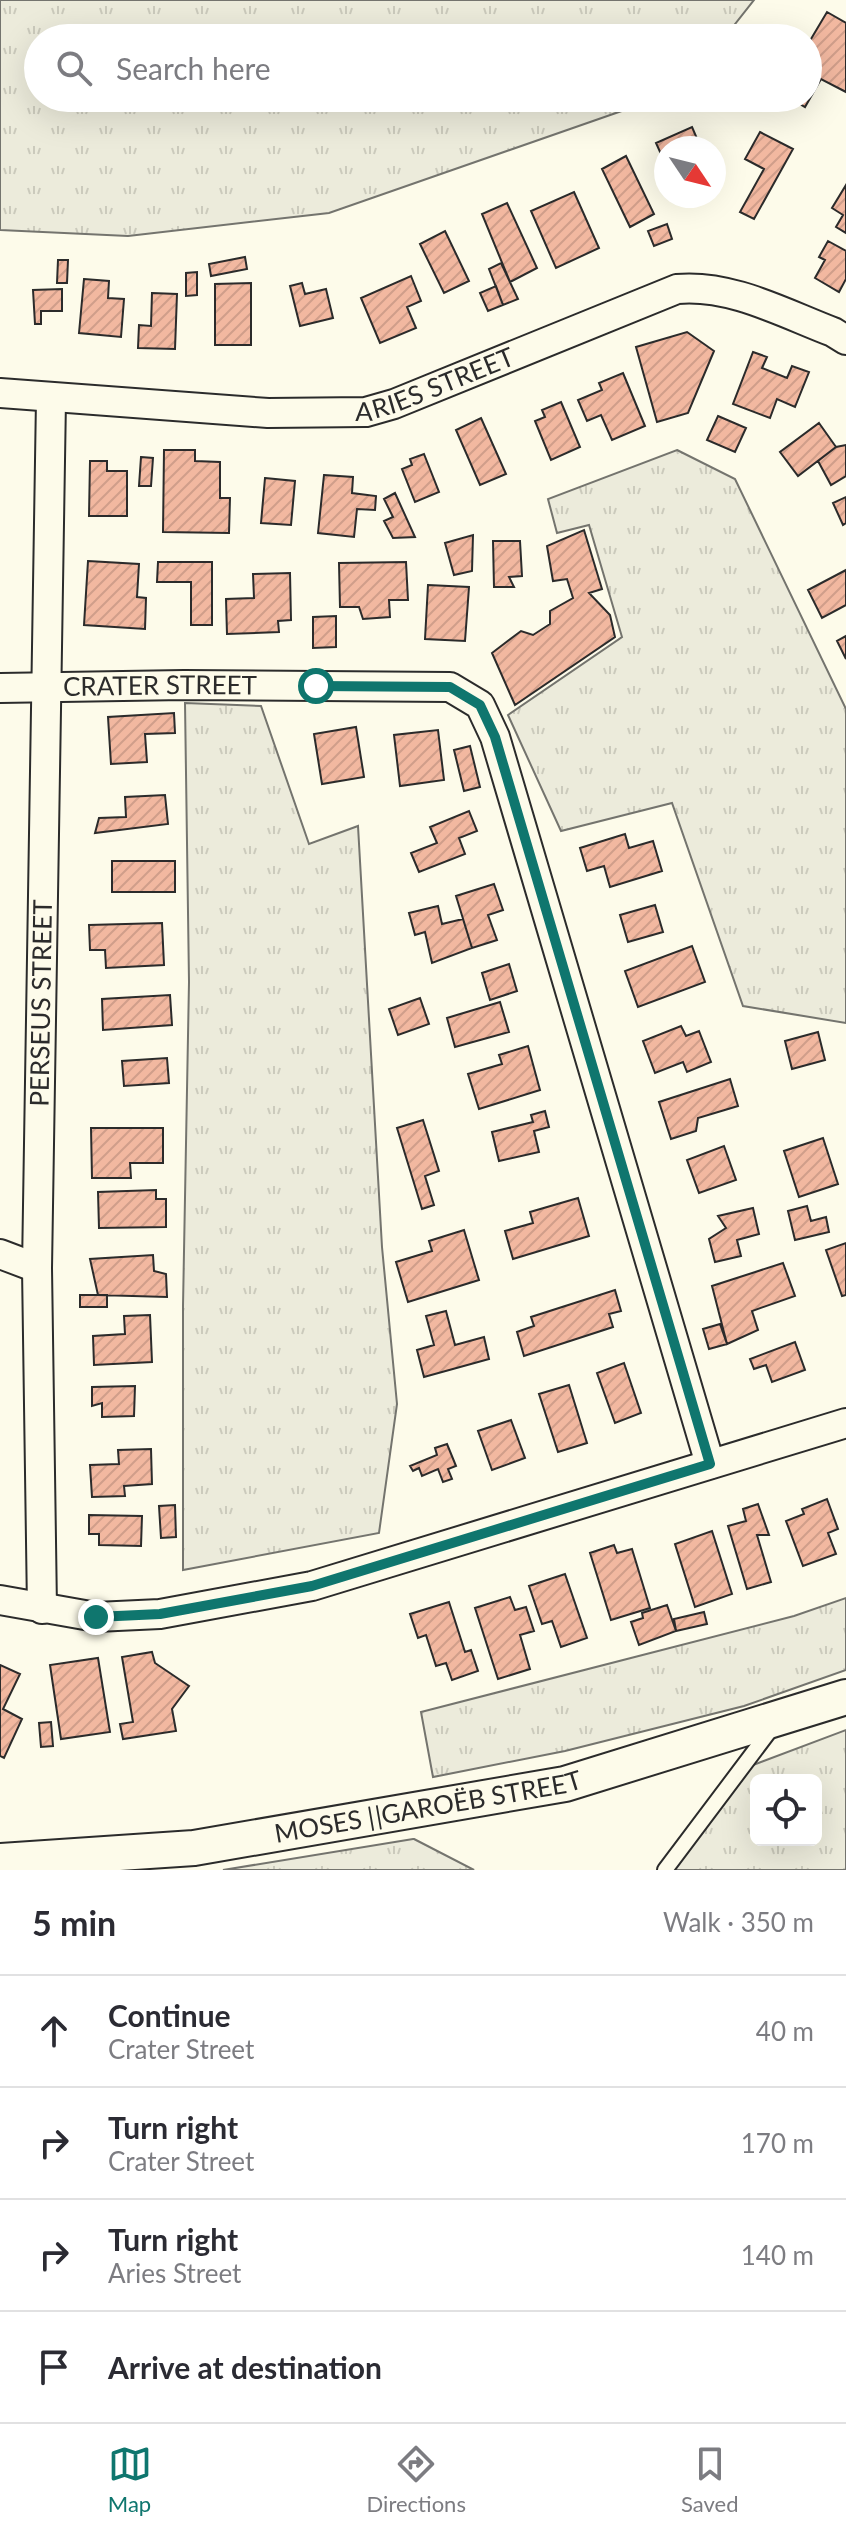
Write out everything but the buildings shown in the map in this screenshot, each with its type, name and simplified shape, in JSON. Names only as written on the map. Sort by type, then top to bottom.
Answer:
[{"type":"street","name":"ARIES STREET","points":[[0,393],[268,413],[366,412],[394,404],[677,289],[699,287],[725,290],[833,332],[846,340]]},
{"type":"street","name":"PERSEUS STREET","points":[[42,1609],[37,1268],[51,399]]},
{"type":"street","name":"CRATER STREET","points":[[0,688],[184,685],[450,687],[480,705],[500,752],[710,1464]]},
{"type":"street","points":[[0,1254],[37,1268]]},
{"type":"street","points":[[0,1600],[96,1617],[160,1614],[312,1586],[846,1423]]},
{"type":"street","name":"MOSES ǁGAROËB STREET","points":[[21,1863],[194,1848],[565,1784],[846,1697]]},
{"type":"lane","points":[[665,1870],[779,1719]]},
{"type":"green space","points":[[0,0],[754,0],[735,24],[24,24],[24,112],[619,112],[329,213],[128,236],[0,230]]},
{"type":"green space","points":[[677,450],[735,479],[846,709],[846,1023],[743,1006],[672,803],[561,831],[508,715],[622,637],[589,525],[557,533],[548,499]]},
{"type":"green space","points":[[185,703],[261,706],[309,844],[358,826],[382,1247],[397,1404],[379,1533],[183,1570],[183,1306],[189,982]]},
{"type":"green space","points":[[846,1598],[846,1670],[744,1706],[565,1751],[433,1777],[421,1712],[794,1616]]},
{"type":"green space","points":[[846,1730],[846,1870],[659,1870],[737,1771]]},
{"type":"green space","points":[[413,1839],[474,1870],[223,1870]]},
{"type":"route","points":[[96,1617],[160,1614],[312,1586],[710,1464],[495,737],[480,705],[450,687],[316,686]]}]
